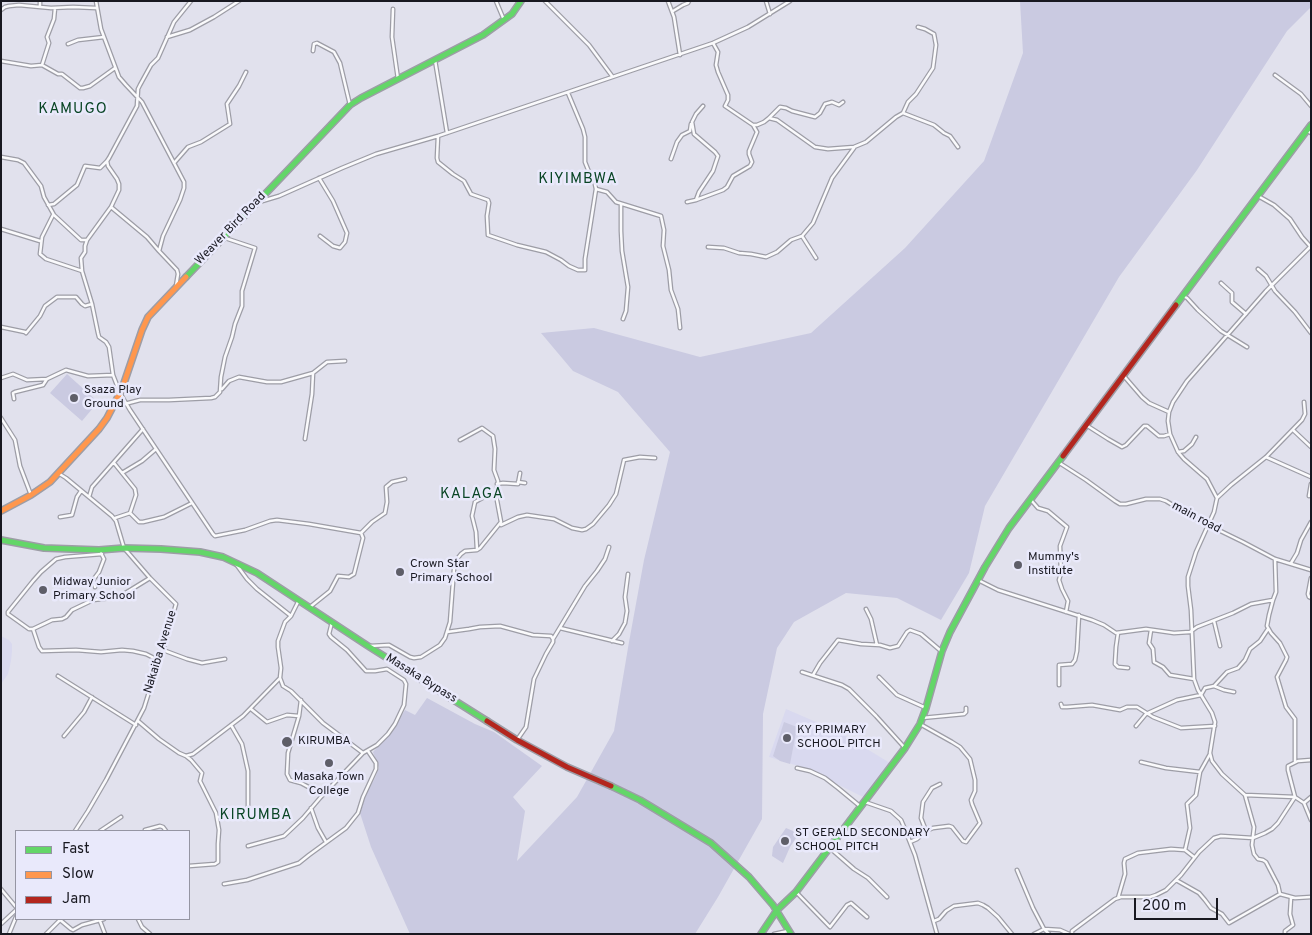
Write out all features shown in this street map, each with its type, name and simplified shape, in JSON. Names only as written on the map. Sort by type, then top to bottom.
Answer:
[{"type":"main road","name":"Weaver Bird Road","points":[[1,511],[31,495],[50,482],[99,428],[120,393],[148,317],[350,105],[483,35],[512,14],[521,1]]},
{"type":"main road","points":[[761,934],[777,910],[796,892],[905,748],[921,721],[942,652],[953,626],[1009,528],[1166,316],[1309,132],[1311,125]]},
{"type":"main road","name":"Masaka Bypass","points":[[1,540],[44,548],[100,552],[124,548],[200,552],[233,561],[257,573],[368,646],[518,740],[567,767],[640,800],[711,843],[749,876],[777,910],[790,932]]},
{"type":"street","points":[[40,1],[40,7]]},
{"type":"street","points":[[96,1],[101,29],[119,77],[142,102],[184,182],[184,188],[176,209],[162,236],[159,251]]},
{"type":"street","points":[[51,210],[54,204],[78,184],[85,166],[100,168],[108,161],[137,106],[140,85],[158,58],[174,22],[190,1]]},
{"type":"street","points":[[167,38],[190,30],[239,1]]},
{"type":"street","points":[[496,1],[504,20]]},
{"type":"street","points":[[545,1],[589,45],[613,76]]},
{"type":"street","points":[[668,1],[673,12],[680,55]]},
{"type":"street","points":[[673,12],[690,1]]},
{"type":"street","points":[[766,1],[770,14]]},
{"type":"street","points":[[258,202],[280,196],[376,154],[438,136],[713,43],[748,27],[790,1]]},
{"type":"street","points":[[1,10],[9,6],[96,8]]},
{"type":"street","points":[[42,65],[49,43],[47,37],[54,19],[55,8]]},
{"type":"street","points":[[393,9],[392,37],[398,79]]},
{"type":"street","points":[[769,118],[777,120],[815,147],[854,147],[866,142],[896,117],[904,113],[908,102],[916,94],[933,68],[936,45],[934,34],[918,27]]},
{"type":"street","points":[[68,44],[78,40],[104,36]]},
{"type":"street","points":[[312,51],[314,44],[317,43],[334,52],[340,63],[350,105]]},
{"type":"street","points":[[687,202],[723,190],[727,187],[733,176],[750,166],[752,162],[749,151],[757,132],[753,125],[725,106],[728,95],[718,72],[716,65],[718,52],[713,43]]},
{"type":"street","points":[[435,60],[447,133]]},
{"type":"street","points":[[1,61],[31,66],[42,65],[65,76],[80,88],[90,86],[115,68]]},
{"type":"street","points":[[174,163],[188,147],[201,142],[230,124],[227,104],[240,86],[246,72]]},
{"type":"street","points":[[1275,75],[1301,94],[1311,106]]},
{"type":"street","points":[[438,136],[438,162],[464,181],[471,194],[488,200],[488,235],[546,252],[569,266],[578,270],[584,270],[596,189],[594,180],[586,168],[584,129],[568,93]]},
{"type":"street","points":[[753,125],[764,122],[780,107],[816,117],[825,104],[832,102],[839,105],[844,102]]},
{"type":"street","points":[[671,159],[682,135],[690,131],[696,114],[703,106]]},
{"type":"street","points":[[904,113],[934,125],[950,136],[958,147]]},
{"type":"street","points":[[692,122],[694,134],[718,156],[713,171],[696,200]]},
{"type":"street","points":[[708,247],[724,248],[739,253],[766,257],[777,252],[790,240],[802,236],[813,223],[832,178],[854,147]]},
{"type":"street","points":[[1,157],[24,163],[41,186],[44,197],[54,215],[81,240],[84,246]]},
{"type":"street","points":[[108,161],[108,166],[119,184],[119,190],[111,207],[84,246],[81,258],[82,271],[99,337],[109,347],[113,375],[120,393],[192,503],[215,536],[245,530],[277,520],[361,533]]},
{"type":"street","points":[[319,178],[333,201],[347,233],[345,242],[340,248],[333,246],[320,236]]},
{"type":"street","points":[[596,189],[607,192],[613,200],[621,204],[661,216],[664,230],[663,246],[670,270],[671,290],[678,309],[680,328]]},
{"type":"street","points":[[1217,498],[1207,479],[1178,452],[1170,434],[1169,412],[1173,402],[1187,381],[1246,314],[1311,246],[1290,219],[1274,205],[1258,196]]},
{"type":"street","points":[[48,205],[54,204]]},
{"type":"street","points":[[621,204],[622,251],[628,287],[626,311],[623,319]]},
{"type":"street","points":[[111,207],[147,237],[177,270],[175,288]]},
{"type":"street","points":[[54,215],[41,241],[40,254],[42,257],[64,266],[82,271]]},
{"type":"street","points":[[1,229],[41,241]]},
{"type":"street","points":[[802,236],[816,258]]},
{"type":"street","points":[[221,390],[221,377],[225,357],[243,303],[242,291],[255,249],[223,238]]},
{"type":"street","points":[[81,240],[87,240]]},
{"type":"street","points":[[1258,269],[1296,312],[1311,333]]},
{"type":"street","points":[[1222,283],[1232,293],[1232,302],[1246,314]]},
{"type":"street","points":[[1183,296],[1228,335],[1247,348]]},
{"type":"street","points":[[1,327],[26,333],[40,316],[45,306],[57,297],[76,297],[85,306],[92,304]]},
{"type":"street","points":[[113,407],[145,399],[211,398],[218,395],[229,381],[239,377],[267,382],[281,382],[313,373],[326,362],[345,361]]},
{"type":"street","points":[[1,378],[12,374],[27,380],[47,379],[66,370],[88,376],[113,375]]},
{"type":"street","points":[[305,439],[312,394],[313,373]]},
{"type":"street","points":[[1123,375],[1149,403],[1169,412]]},
{"type":"street","points":[[14,399],[13,394],[15,392],[43,385],[47,379]]},
{"type":"street","points":[[1185,850],[1190,828],[1187,805],[1196,795],[1200,772],[1210,753],[1215,726],[1212,713],[1195,685],[1188,577],[1214,512],[1217,498],[1266,457],[1293,430],[1305,414],[1304,402]]},
{"type":"street","points":[[1,418],[15,440],[20,466],[31,495]]},
{"type":"street","points":[[1086,425],[1122,447],[1144,426],[1150,428],[1159,436],[1170,434]]},
{"type":"street","points":[[460,440],[482,428],[493,436],[495,449],[494,466],[498,484],[496,495],[500,518],[499,525]]},
{"type":"street","points":[[89,497],[92,487],[143,429]]},
{"type":"street","points":[[1293,430],[1311,447]]},
{"type":"street","points":[[1178,452],[1184,451],[1192,444],[1196,437]]},
{"type":"street","points":[[122,473],[142,461],[156,449]]},
{"type":"street","points":[[368,646],[389,645],[410,658],[417,658],[440,645],[445,638],[450,622],[454,569],[457,559],[461,554],[465,551],[480,548],[499,525],[527,515],[554,519],[572,528],[586,529],[593,524],[616,494],[624,460],[640,457],[655,458]]},
{"type":"street","points":[[1266,457],[1311,477]]},
{"type":"street","points":[[58,474],[81,490],[114,518],[124,516],[130,513],[136,492],[114,462]]},
{"type":"street","name":"main road","points":[[1058,462],[1120,504],[1146,499],[1160,499],[1275,559],[1311,570]]},
{"type":"street","points":[[518,482],[520,473]]},
{"type":"street","points":[[361,533],[372,522],[386,513],[388,502],[386,487],[392,482],[405,478]]},
{"type":"street","points":[[498,484],[525,482]]},
{"type":"street","points":[[1309,496],[1311,484]]},
{"type":"street","points":[[60,517],[72,516],[81,490]]},
{"type":"street","points":[[477,550],[476,532],[472,516],[475,502],[484,497],[496,495]]},
{"type":"street","points":[[1030,499],[1038,508],[1048,511],[1066,527],[1060,546],[1061,573],[1059,580],[1068,601],[1066,612]]},
{"type":"street","points":[[130,513],[139,522],[143,522],[164,517],[192,503]]},
{"type":"street","name":"Nakaiba Avenue","points":[[76,830],[144,708],[176,604],[124,548],[114,518]]},
{"type":"street","points":[[1291,564],[1311,522]]},
{"type":"street","points":[[309,607],[330,591],[338,576],[349,577],[354,574],[363,538],[361,533]]},
{"type":"street","points":[[518,740],[526,727],[534,678],[553,639],[585,586],[605,559],[609,546]]},
{"type":"street","points":[[96,588],[93,581],[99,572],[104,558],[100,552],[60,558],[51,563],[37,576],[8,613],[13,619],[33,630],[52,620],[62,619],[72,610],[93,600],[119,597],[150,578]]},
{"type":"street","points":[[1214,686],[1227,672],[1238,668],[1245,660],[1250,649],[1260,641],[1268,629],[1269,615],[1276,592],[1275,559]]},
{"type":"street","points":[[233,561],[246,579],[291,616]]},
{"type":"street","points":[[612,641],[619,634],[625,623],[627,611],[625,597],[628,574]]},
{"type":"street","points":[[1311,578],[1308,594],[1311,598]]},
{"type":"street","points":[[978,580],[998,590],[1079,615],[1118,633],[1142,629],[1171,633],[1186,632],[1250,604],[1273,600]]},
{"type":"street","points":[[286,620],[291,616],[299,600]]},
{"type":"street","points":[[866,609],[871,619],[877,645]]},
{"type":"street","points":[[283,686],[280,678],[278,641],[287,612]]},
{"type":"street","points":[[1059,685],[1059,666],[1072,664],[1076,660],[1079,615]]},
{"type":"street","points":[[1214,621],[1220,646]]},
{"type":"street","points":[[248,846],[282,838],[363,753],[377,745],[388,734],[404,705],[406,682],[387,669],[366,671],[347,650],[331,637],[329,634],[332,622]]},
{"type":"street","points":[[447,632],[480,626],[500,626],[533,635],[551,636],[553,639]]},
{"type":"street","points":[[560,628],[622,643]]},
{"type":"street","points":[[1268,629],[1280,643],[1287,657],[1276,677],[1286,707],[1295,719],[1295,762]]},
{"type":"street","points":[[33,630],[42,650],[101,652],[122,650],[146,654],[159,660]]},
{"type":"street","points":[[813,675],[838,640],[890,648],[898,646],[910,630],[921,634],[942,652]]},
{"type":"street","points":[[1151,630],[1149,640],[1153,649],[1154,662],[1172,676],[1194,679]]},
{"type":"street","points":[[1118,633],[1115,656],[1116,666],[1128,668]]},
{"type":"street","points":[[163,650],[187,660],[202,663],[225,659]]},
{"type":"street","points":[[802,672],[842,685],[853,692],[905,748]]},
{"type":"street","points":[[58,676],[137,723],[186,756],[200,770],[202,775],[200,781],[217,817],[219,834],[218,862],[215,864],[190,866]]},
{"type":"street","points":[[879,677],[897,695],[926,708]]},
{"type":"street","points":[[186,756],[193,754],[231,726],[251,709],[280,678]]},
{"type":"street","points":[[275,685],[283,686],[301,700],[324,723],[363,753]]},
{"type":"street","points":[[1136,726],[1147,713],[1177,700],[1201,695],[1205,688],[1214,686],[1234,692]]},
{"type":"street","points":[[64,736],[84,712],[92,697]]},
{"type":"street","points":[[301,700],[299,716],[288,753],[288,774],[290,780],[301,783],[323,795]]},
{"type":"street","points":[[1061,704],[1062,707],[1067,708],[1092,705],[1120,710],[1127,707],[1137,707],[1153,717],[1181,728],[1215,726]]},
{"type":"street","points":[[921,721],[964,714],[966,708]]},
{"type":"street","points":[[251,709],[267,722],[287,715],[299,716]]},
{"type":"street","points":[[910,842],[926,831],[937,827],[951,826],[963,841],[966,842],[980,823],[972,804],[976,780],[970,759],[960,748],[921,721]]},
{"type":"street","points":[[217,817],[245,817],[248,814],[248,771],[242,744],[231,726]]},
{"type":"street","points":[[224,884],[246,880],[296,865],[344,830],[358,813],[363,796],[376,768],[376,763],[368,751]]},
{"type":"street","points":[[1210,753],[1212,760],[1222,774],[1245,795],[1253,824],[1252,845],[1254,854],[1258,859],[1266,862],[1278,885],[1280,894]]},
{"type":"street","points":[[191,760],[193,754]]},
{"type":"street","points":[[1295,797],[1288,767],[1295,762],[1311,760]]},
{"type":"street","points":[[1141,762],[1166,768],[1200,772]]},
{"type":"street","points":[[797,768],[810,771],[825,778],[861,808]]},
{"type":"street","points":[[926,831],[921,818],[923,802],[932,788],[940,784]]},
{"type":"street","points":[[1245,795],[1295,797],[1304,803],[1311,820]]},
{"type":"street","points":[[1034,934],[1044,929],[1060,930],[1070,934],[1111,901],[1118,898],[1156,896],[1166,890],[1176,880],[1209,842],[1218,836],[1253,838],[1265,833],[1278,823],[1295,797]]},
{"type":"street","points":[[1304,803],[1311,797]]},
{"type":"street","points":[[865,802],[891,811],[904,827],[937,934]]},
{"type":"street","points":[[311,808],[318,828],[326,842]]},
{"type":"street","points":[[102,830],[121,817]]},
{"type":"street","points":[[144,830],[160,826],[165,830]]},
{"type":"street","points":[[830,848],[854,869],[868,878],[887,897]]},
{"type":"street","points":[[1118,898],[1125,874],[1125,859],[1138,853],[1171,850],[1185,850],[1194,857]]},
{"type":"street","points":[[1017,870],[1033,908],[1048,934]]},
{"type":"street","points":[[1176,880],[1199,893],[1211,908],[1222,914],[1229,922],[1280,894],[1291,898],[1311,897]]},
{"type":"street","points":[[1,889],[15,907]]},
{"type":"street","points":[[796,892],[830,927],[851,903],[868,917]]},
{"type":"street","points":[[1285,934],[1285,931],[1293,925],[1290,914],[1291,898]]},
{"type":"street","points":[[934,922],[954,906],[978,903],[983,904],[998,917],[1012,934]]},
{"type":"street","points":[[1,924],[15,909]]},
{"type":"street","points":[[9,934],[15,919]]},
{"type":"street","points":[[46,934],[59,920]]},
{"type":"street","points":[[61,920],[73,930],[86,923],[100,921],[105,934]]},
{"type":"street","points":[[138,920],[142,927],[150,934]]},
{"type":"street","points":[[774,934],[790,932]]},
{"type":"shaded area","points":[[1020,1],[1311,1],[1311,7],[1287,31],[1197,170],[1119,277],[985,506],[969,573],[941,620],[897,598],[846,593],[794,622],[777,648],[763,714],[762,819],[695,934],[410,934],[371,847],[360,813],[367,792],[379,768],[373,752],[391,733],[405,710],[415,715],[427,698],[494,732],[542,766],[513,797],[525,811],[517,861],[577,797],[614,731],[644,560],[670,452],[618,392],[573,371],[541,333],[594,328],[700,357],[811,333],[905,248],[984,161],[1023,53]]},
{"type":"shaded area","name":"Ssaza Play Ground","points":[[67,374],[98,402],[82,421],[50,393]]},
{"type":"shaded area","points":[[1,636],[12,644],[12,651],[8,674],[1,684]]},
{"type":"shaded area","points":[[786,709],[839,732],[890,763],[865,798],[805,768],[769,757]]},
{"type":"shaded area","name":"KY PRIMARY SCHOOL PITCH","points":[[784,722],[797,727],[790,764],[780,761],[773,756]]},
{"type":"shaded area","name":"ST GERALD SECONDARY SCHOOL PITCH","points":[[786,828],[798,835],[783,863],[772,856],[773,847]]},
{"type":"traffic: fast","points":[[186,277],[350,105],[483,35],[512,14],[521,1]]},
{"type":"traffic: fast","points":[[1176,305],[1311,125]]},
{"type":"traffic: fast","points":[[761,934],[777,910],[796,892],[905,748],[920,724],[942,651],[950,632],[985,567],[1009,528],[1063,456]]},
{"type":"traffic: fast","points":[[1,540],[44,548],[99,550],[124,548],[161,549],[200,552],[223,557],[257,573],[487,721]]},
{"type":"traffic: fast","points":[[611,786],[640,800],[711,843],[749,877],[773,905],[791,934]]},
{"type":"traffic: slow","points":[[1,511],[31,495],[50,482],[99,429],[122,389],[148,317],[186,277]]},
{"type":"traffic: jam","points":[[1063,456],[1176,305]]},
{"type":"traffic: jam","points":[[487,721],[517,740],[567,767],[611,786]]},
{"type":"place","name":"Ssaza Play Ground","points":[[74,398]]},
{"type":"place","name":"Mummy's Institute","points":[[1018,565]]},
{"type":"place","name":"Crown Star Primary School","points":[[400,572]]},
{"type":"place","name":"Midway Junior Primary School","points":[[43,590]]},
{"type":"place","name":"KY PRIMARY SCHOOL PITCH","points":[[787,738]]},
{"type":"place","name":"KIRUMBA","points":[[287,742]]},
{"type":"place","name":"Masaka Town College","points":[[329,763]]},
{"type":"place","name":"ST GERALD SECONDARY SCHOOL PITCH","points":[[785,841]]},
{"type":"district","name":"KAMUGO","points":[[73,110]]},
{"type":"district","name":"KIYIMBWA","points":[[578,180]]},
{"type":"district","name":"KALAGA","points":[[472,495]]},
{"type":"district","name":"KIRUMBA","points":[[256,816]]}]
